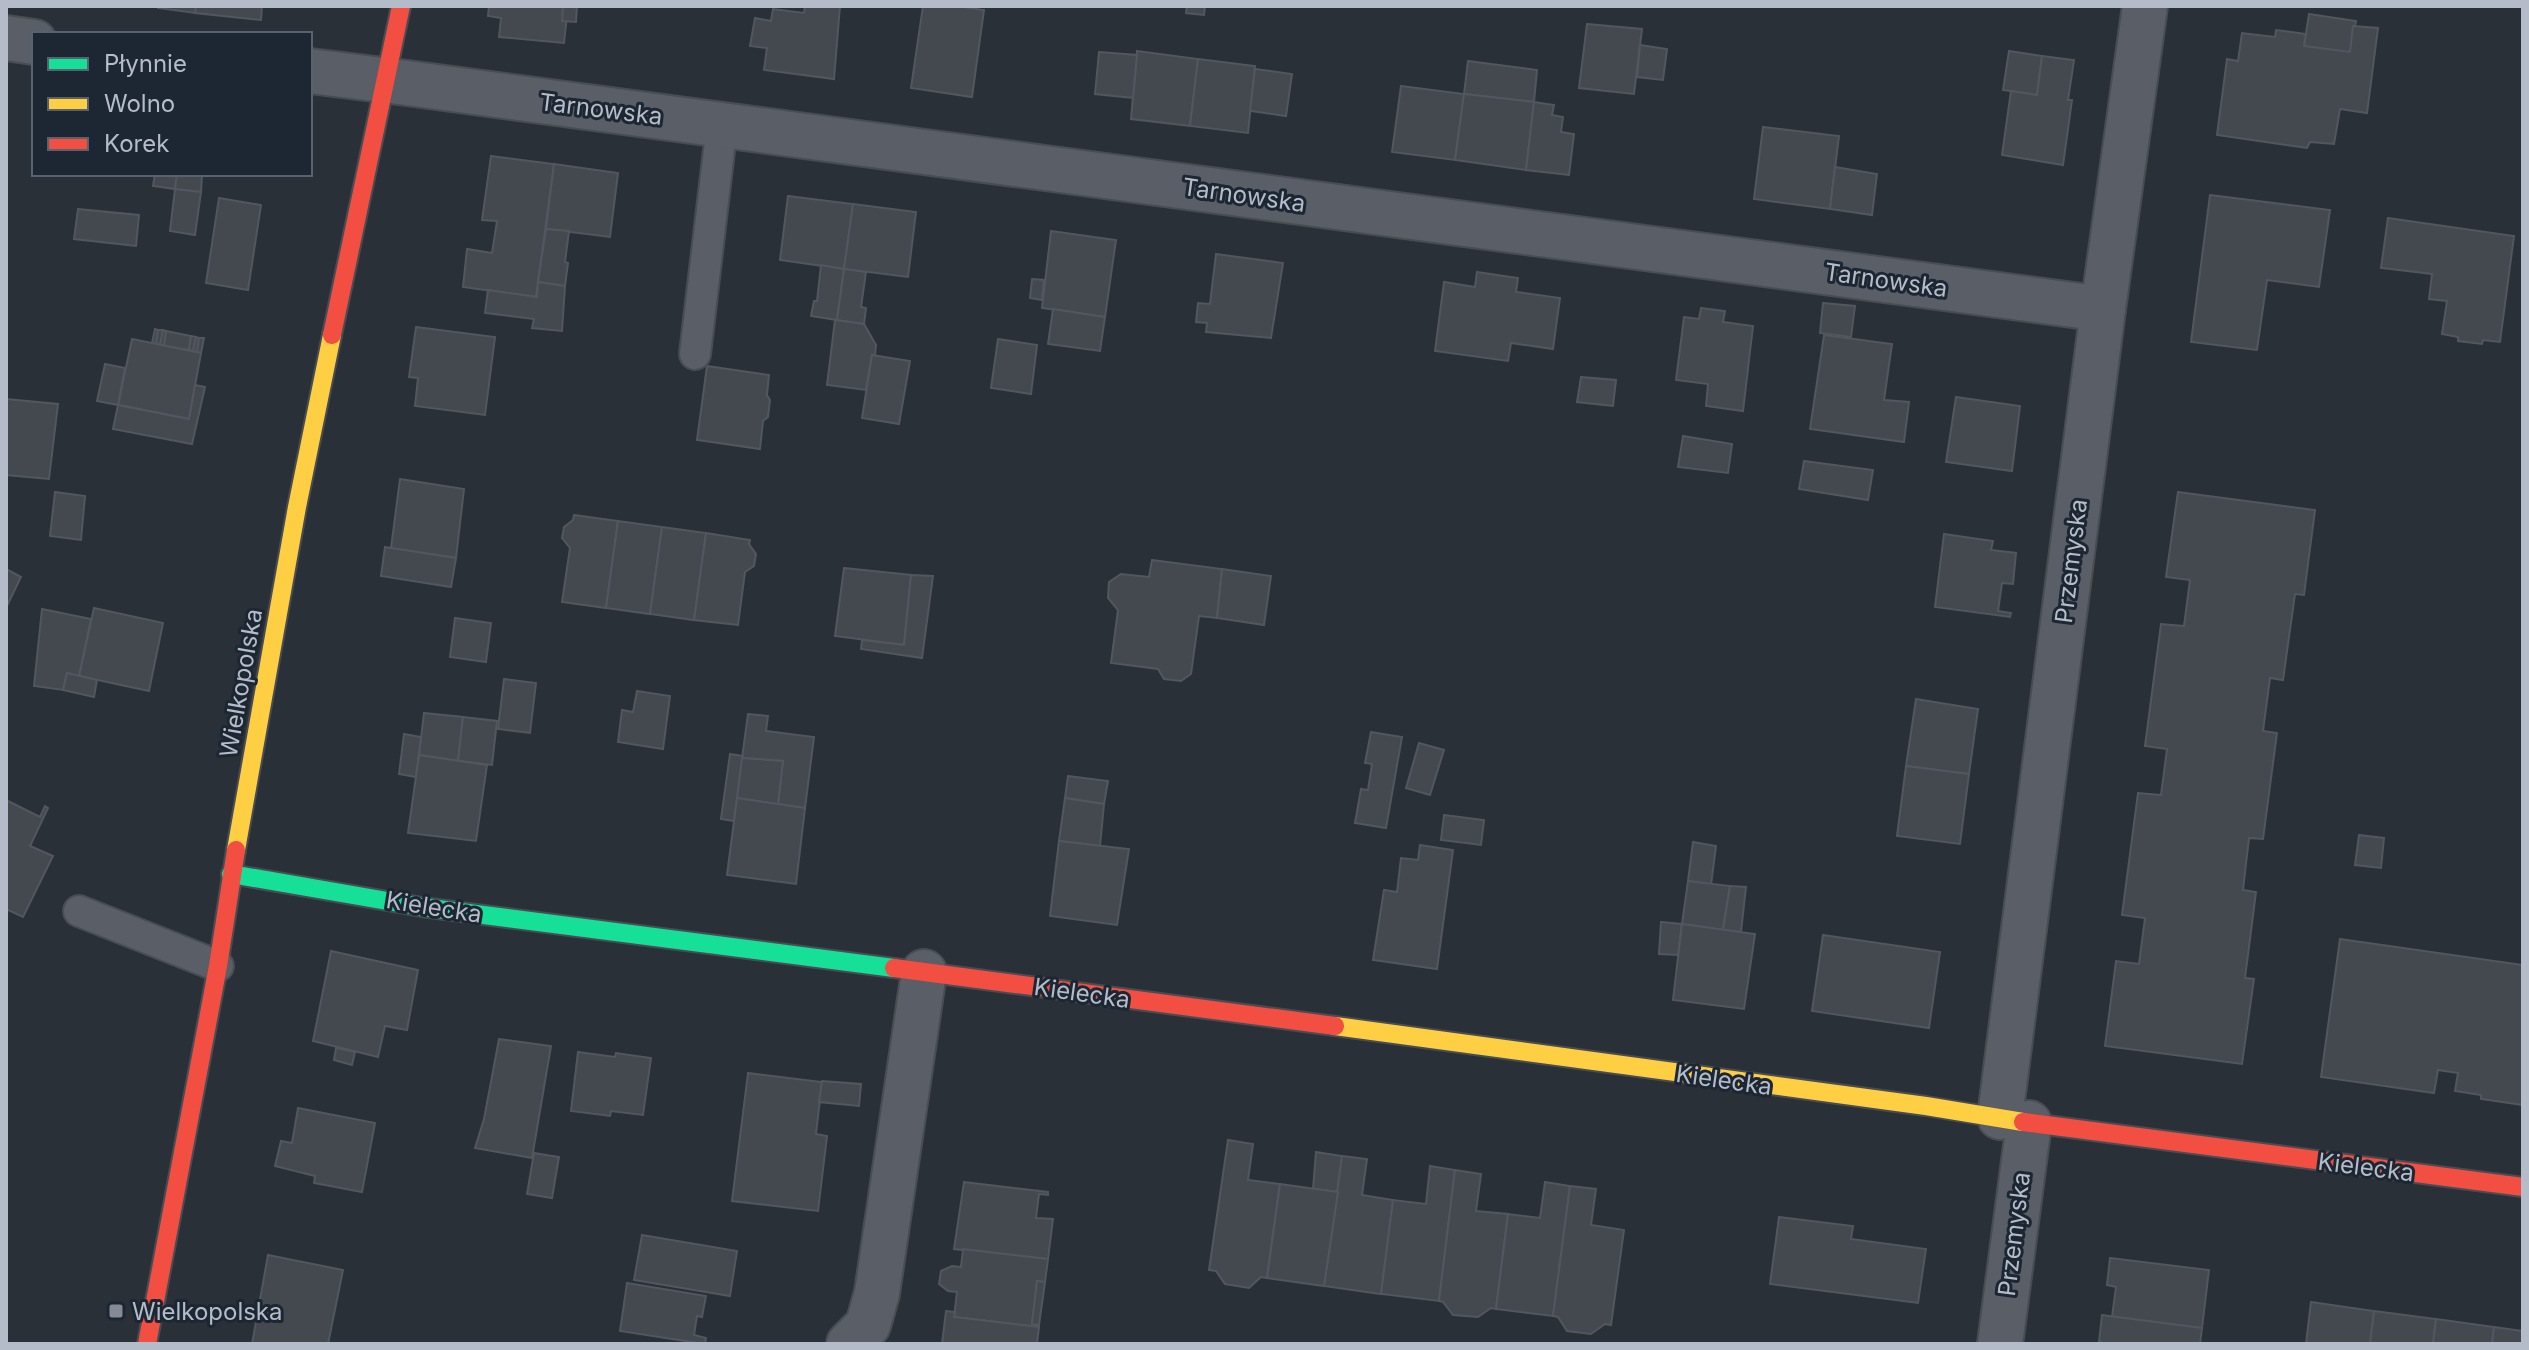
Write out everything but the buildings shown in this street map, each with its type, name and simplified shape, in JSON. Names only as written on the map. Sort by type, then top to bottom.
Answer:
[{"type":"street","name":"Wielkopolska","points":[[147,1344],[218,966],[231,874],[229,820],[401,6]]},
{"type":"street","name":"Przemyska","points":[[2000,1344],[2014,1120],[2103,309],[2145,6]]},
{"type":"street","points":[[6,38],[32,42]]},
{"type":"street","name":"Tarnowska","points":[[312,71],[2103,309]]},
{"type":"street","name":"Kielecka","points":[[231,874],[422,907],[2523,1187]]},
{"type":"street","points":[[849,1344],[868,1325],[877,1293],[924,972]]},
{"type":"lane","points":[[695,354],[722,125]]},
{"type":"lane","points":[[79,911],[218,966]]},
{"type":"traffic: fast","points":[[231,874],[422,907],[894,968]]},
{"type":"traffic: slow","points":[[236,850],[297,507],[332,335]]},
{"type":"traffic: slow","points":[[1335,1026],[1926,1106],[2023,1122]]},
{"type":"traffic: jam","points":[[332,335],[401,6]]},
{"type":"traffic: jam","points":[[147,1344],[218,966],[236,850]]},
{"type":"traffic: jam","points":[[894,968],[1335,1026]]},
{"type":"traffic: jam","points":[[2023,1122],[2523,1187]]},
{"type":"place","name":"Wielkopolska","points":[[116,1311]]}]
